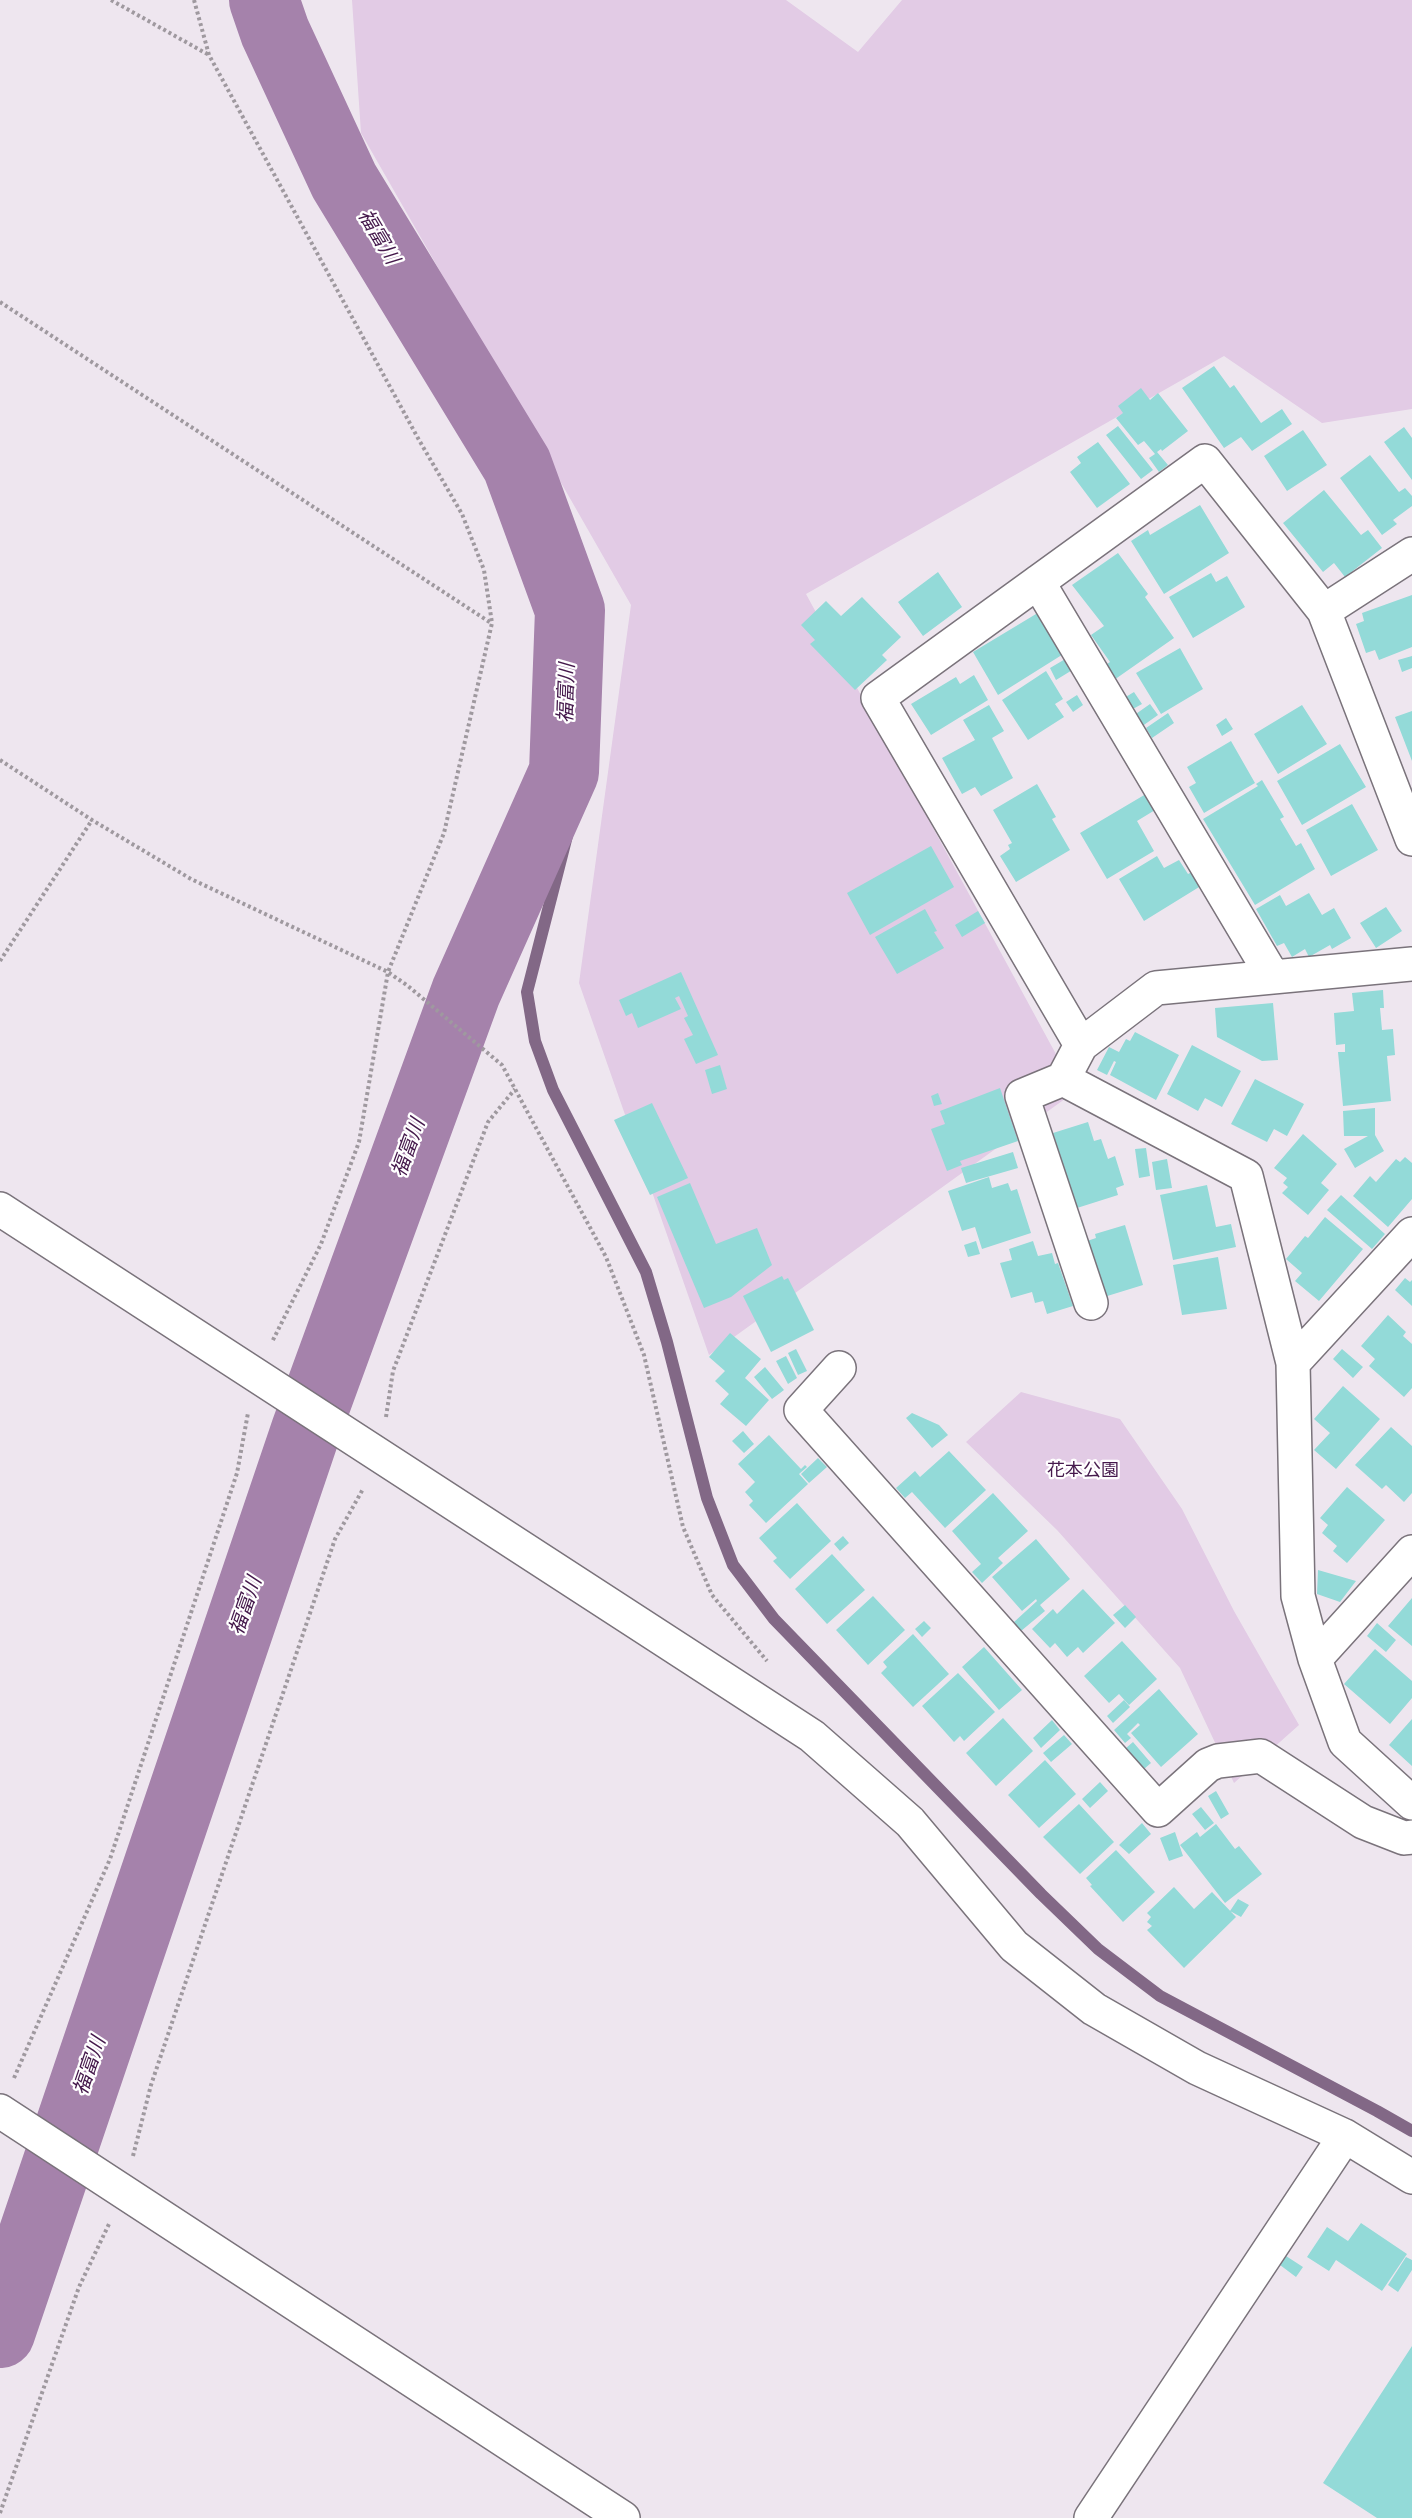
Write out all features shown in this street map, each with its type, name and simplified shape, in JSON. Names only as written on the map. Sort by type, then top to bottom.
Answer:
[{"type":"street","points":[[1081,1045],[878,698],[1205,460],[1324,611],[1412,839]]},
{"type":"street","points":[[1324,611],[1412,554]]},
{"type":"street","points":[[1038,582],[1273,977]]},
{"type":"street","points":[[1090,1303],[1022,1096],[1063,1079],[1081,1045],[1156,988],[1412,964]]},
{"type":"street","points":[[1063,1079],[1246,1176],[1293,1364],[1298,1596],[1315,1659],[1346,1742],[1412,1803]]},
{"type":"street","points":[[0,1209],[812,1736],[910,1822],[1014,1946],[1094,2009],[1197,2068],[1345,2136],[1412,2177]]},
{"type":"street","points":[[1293,1364],[1412,1234]]},
{"type":"street","points":[[839,1368],[801,1410],[1158,1810],[1208,1765],[1218,1761],[1261,1756],[1363,1822],[1404,1838],[1412,1837]]},
{"type":"street","points":[[1315,1659],[1412,1552]]},
{"type":"street","points":[[9,2107],[114,2186],[623,2518]]},
{"type":"street","points":[[1091,2518],[1345,2136]]},
{"type":"path","points":[[111,0],[209,54]]},
{"type":"path","points":[[9,2107],[110,1859],[237,1473],[264,1381],[321,1244],[359,1142],[388,972],[444,833],[492,623],[484,570],[462,514],[419,440],[209,54],[194,0]]},
{"type":"path","points":[[0,302],[492,623]]},
{"type":"path","points":[[0,760],[92,820],[191,879],[388,972],[502,1065],[606,1257],[644,1355],[683,1527],[712,1595],[768,1663]]},
{"type":"path","points":[[0,961],[92,820]]},
{"type":"path","points":[[0,2512],[150,2085],[335,1539],[372,1450],[393,1371],[488,1122],[514,1089]]},
{"type":"green space","points":[[352,0],[786,0],[858,52],[902,0],[1412,0],[1412,409],[1322,423],[1224,356],[806,594],[1076,1091],[709,1355],[579,983],[631,605],[361,133]]},
{"type":"green space","name":"花本公園","points":[[1021,1392],[1120,1419],[1182,1509],[1234,1611],[1299,1725],[1234,1783],[1180,1668],[1057,1530],[966,1442]]},
{"type":"building","points":[[1214,366],[1230,388],[1234,385],[1261,423],[1282,409],[1292,424],[1252,451],[1241,437],[1224,448],[1182,388]]},
{"type":"building","points":[[1141,388],[1150,400],[1158,393],[1188,431],[1162,451],[1161,449],[1157,452],[1168,465],[1159,472],[1149,458],[1155,454],[1144,441],[1138,445],[1116,418],[1123,413],[1118,406]]},
{"type":"building","points":[[1118,426],[1153,470],[1141,479],[1106,435]]},
{"type":"building","points":[[1404,427],[1412,438],[1412,480],[1384,442]]},
{"type":"building","points":[[1303,430],[1327,465],[1287,491],[1264,456]]},
{"type":"building","points":[[1098,442],[1130,484],[1097,508],[1070,472],[1081,463],[1077,457]]},
{"type":"building","points":[[1370,455],[1399,492],[1405,488],[1412,496],[1412,506],[1393,520],[1397,524],[1382,535],[1340,478]]},
{"type":"building","points":[[1324,490],[1361,535],[1368,530],[1382,548],[1345,577],[1334,563],[1323,572],[1283,523]]},
{"type":"building","points":[[1200,505],[1229,553],[1164,594],[1131,541],[1148,530],[1150,535]]},
{"type":"building","points":[[1118,553],[1148,594],[1145,597],[1174,638],[1114,680],[1104,666],[1110,662],[1091,635],[1104,626],[1072,585]]},
{"type":"building","points":[[938,572],[962,607],[923,636],[898,602]]},
{"type":"building","points":[[1211,573],[1216,582],[1227,576],[1245,607],[1193,638],[1169,597]]},
{"type":"building","points":[[1412,595],[1412,647],[1379,660],[1375,650],[1366,653],[1356,624],[1364,621],[1362,613]]},
{"type":"building","points":[[862,597],[901,637],[882,655],[887,660],[855,690],[810,644],[815,640],[801,625],[826,601],[841,616]]},
{"type":"building","points":[[1036,614],[1042,616],[1065,653],[998,695],[973,652]]},
{"type":"building","points":[[1180,648],[1203,689],[1161,714],[1136,673]]},
{"type":"building","points":[[1412,656],[1412,668],[1402,672],[1398,660]]},
{"type":"building","points":[[1067,658],[1074,669],[1056,680],[1050,668]]},
{"type":"building","points":[[1046,671],[1063,699],[1055,704],[1064,717],[1028,740],[1002,700]]},
{"type":"building","points":[[974,675],[988,700],[931,735],[911,704],[956,677],[960,684]]},
{"type":"building","points":[[1134,692],[1142,704],[1131,710],[1124,698]]},
{"type":"building","points":[[1077,695],[1083,705],[1073,712],[1066,702]]},
{"type":"building","points":[[1150,704],[1158,715],[1141,727],[1133,716]]},
{"type":"building","points":[[989,705],[1004,731],[992,738],[1013,778],[981,796],[975,787],[962,794],[942,758],[975,740],[963,720]]},
{"type":"building","points":[[1302,705],[1327,744],[1278,774],[1254,734]]},
{"type":"building","points":[[1412,711],[1412,761],[1395,717]]},
{"type":"building","points":[[1168,713],[1174,723],[1152,738],[1146,728]]},
{"type":"building","points":[[1226,718],[1233,729],[1222,736],[1216,725]]},
{"type":"building","points":[[1231,741],[1255,783],[1204,813],[1189,787],[1196,783],[1187,767]]},
{"type":"building","points":[[1340,744],[1366,787],[1302,825],[1277,781]]},
{"type":"building","points":[[1262,780],[1284,817],[1280,819],[1296,846],[1301,843],[1315,869],[1255,905],[1203,819],[1258,786],[1256,784]]},
{"type":"building","points":[[1037,784],[1056,817],[1052,819],[1070,850],[1016,882],[1000,856],[1010,849],[1008,845],[1012,843],[993,810]]},
{"type":"building","points":[[1151,791],[1160,807],[1137,821],[1154,851],[1107,879],[1080,833]]},
{"type":"building","points":[[1352,804],[1378,850],[1331,876],[1306,830]]},
{"type":"building","points":[[931,846],[954,887],[870,935],[847,893]]},
{"type":"building","points":[[1157,856],[1164,868],[1179,860],[1188,874],[1196,870],[1204,884],[1144,921],[1119,879]]},
{"type":"building","points":[[1309,893],[1322,915],[1334,908],[1351,938],[1332,949],[1330,945],[1309,957],[1305,949],[1292,957],[1284,943],[1277,946],[1256,909],[1280,895],[1286,906]]},
{"type":"building","points":[[1386,907],[1402,931],[1376,948],[1360,923]]},
{"type":"building","points":[[925,909],[937,931],[934,932],[944,948],[897,974],[875,937]]},
{"type":"building","points":[[978,911],[985,923],[962,937],[955,925]]},
{"type":"building","points":[[681,972],[718,1055],[696,1064],[684,1039],[693,1035],[684,1018],[688,1016],[679,996],[675,998],[681,1009],[638,1028],[632,1013],[626,1016],[619,1000]]},
{"type":"building","points":[[1383,990],[1384,1008],[1380,1008],[1382,1030],[1393,1029],[1395,1055],[1387,1056],[1391,1101],[1343,1106],[1338,1052],[1345,1052],[1345,1044],[1336,1045],[1334,1013],[1354,1011],[1352,993]]},
{"type":"building","points":[[1273,1003],[1278,1060],[1262,1061],[1217,1037],[1215,1008]]},
{"type":"building","points":[[1135,1032],[1179,1055],[1156,1100],[1110,1075],[1116,1062],[1114,1061],[1107,1075],[1097,1070],[1109,1047],[1119,1052],[1126,1039],[1130,1041]]},
{"type":"building","points":[[1192,1045],[1241,1071],[1222,1107],[1205,1098],[1198,1111],[1167,1094]]},
{"type":"building","points":[[720,1065],[727,1089],[712,1094],[705,1070]]},
{"type":"building","points":[[1255,1079],[1304,1104],[1287,1136],[1274,1129],[1267,1142],[1231,1124]]},
{"type":"building","points":[[1000,1088],[1018,1141],[960,1161],[962,1165],[947,1171],[931,1129],[945,1124],[940,1111]]},
{"type":"building","points":[[938,1093],[942,1104],[934,1106],[931,1096]]},
{"type":"building","points":[[652,1103],[688,1178],[650,1195],[614,1120]]},
{"type":"building","points":[[1375,1108],[1375,1135],[1384,1151],[1355,1168],[1344,1149],[1368,1136],[1344,1136],[1343,1111]]},
{"type":"building","points":[[1088,1122],[1094,1141],[1101,1139],[1108,1159],[1115,1156],[1124,1185],[1116,1188],[1118,1195],[1077,1208],[1053,1133]]},
{"type":"building","points":[[1303,1134],[1337,1164],[1321,1183],[1329,1190],[1308,1215],[1282,1193],[1288,1187],[1283,1183],[1287,1178],[1274,1168]]},
{"type":"building","points":[[1146,1148],[1150,1176],[1139,1178],[1135,1149]]},
{"type":"building","points":[[1013,1152],[1018,1168],[966,1183],[961,1168]]},
{"type":"building","points":[[1405,1157],[1412,1163],[1412,1199],[1388,1227],[1353,1196],[1370,1176],[1376,1182],[1396,1159],[1400,1162]]},
{"type":"building","points":[[1167,1159],[1172,1188],[1156,1190],[1152,1162]]},
{"type":"building","points":[[989,1177],[992,1188],[1008,1183],[1011,1191],[1017,1189],[1031,1233],[982,1249],[975,1227],[962,1231],[948,1191]]},
{"type":"building","points":[[690,1183],[716,1244],[757,1228],[772,1265],[731,1297],[704,1308],[657,1197]]},
{"type":"building","points":[[1207,1185],[1216,1227],[1231,1224],[1236,1247],[1173,1260],[1160,1195]]},
{"type":"building","points":[[1341,1195],[1385,1234],[1372,1249],[1327,1210]]},
{"type":"building","points":[[1325,1217],[1363,1249],[1319,1301],[1295,1281],[1302,1273],[1286,1259],[1305,1236],[1308,1238]]},
{"type":"building","points":[[1125,1225],[1143,1285],[1104,1297],[1087,1241],[1096,1238],[1095,1234]]},
{"type":"building","points":[[976,1241],[980,1254],[968,1257],[964,1245]]},
{"type":"building","points":[[1033,1241],[1038,1256],[1052,1253],[1055,1264],[1058,1263],[1073,1306],[1047,1314],[1043,1301],[1035,1303],[1032,1292],[1011,1298],[1000,1263],[1012,1260],[1009,1249]]},
{"type":"building","points":[[1218,1257],[1227,1309],[1182,1315],[1173,1265]]},
{"type":"building","points":[[782,1276],[784,1280],[788,1278],[814,1330],[771,1352],[743,1296]]},
{"type":"building","points":[[1405,1278],[1410,1282],[1412,1280],[1412,1306],[1395,1290]]},
{"type":"building","points":[[1388,1315],[1406,1332],[1403,1336],[1412,1344],[1412,1388],[1404,1397],[1369,1366],[1375,1359],[1361,1346]]},
{"type":"building","points":[[730,1333],[761,1359],[745,1378],[769,1400],[746,1426],[720,1404],[729,1394],[715,1381],[725,1371],[709,1357]]},
{"type":"building","points":[[796,1349],[807,1371],[798,1375],[788,1353]]},
{"type":"building","points":[[1342,1349],[1363,1367],[1353,1378],[1333,1359]]},
{"type":"building","points":[[786,1356],[797,1378],[788,1384],[776,1361]]},
{"type":"building","points":[[765,1367],[784,1390],[772,1399],[754,1377]]},
{"type":"building","points":[[1343,1386],[1380,1419],[1336,1469],[1314,1450],[1330,1433],[1314,1419]]},
{"type":"building","points":[[912,1413],[939,1425],[948,1435],[932,1448],[906,1418]]},
{"type":"building","points":[[1391,1427],[1412,1446],[1412,1493],[1404,1502],[1386,1485],[1382,1489],[1355,1465]]},
{"type":"building","points":[[743,1431],[754,1444],[744,1453],[732,1441]]},
{"type":"building","points":[[769,1435],[801,1469],[805,1465],[807,1467],[799,1474],[808,1484],[766,1523],[749,1505],[753,1501],[745,1492],[755,1482],[738,1464]]},
{"type":"building","points":[[949,1451],[986,1490],[945,1528],[912,1492],[905,1498],[896,1488],[915,1471],[920,1477]]},
{"type":"building","points":[[818,1458],[827,1467],[809,1483],[801,1474]]},
{"type":"building","points":[[1347,1487],[1385,1520],[1347,1563],[1333,1551],[1337,1546],[1322,1533],[1328,1525],[1320,1518]]},
{"type":"building","points":[[993,1493],[1028,1531],[998,1558],[1003,1563],[982,1583],[972,1572],[981,1564],[952,1531]]},
{"type":"building","points":[[797,1503],[831,1541],[790,1579],[773,1561],[777,1558],[759,1538]]},
{"type":"building","points":[[843,1536],[849,1543],[840,1551],[834,1544]]},
{"type":"building","points":[[1036,1539],[1070,1579],[1040,1605],[1045,1611],[1021,1631],[1014,1622],[1037,1601],[1036,1599],[1022,1611],[992,1577]]},
{"type":"building","points":[[832,1554],[865,1590],[827,1624],[795,1589]]},
{"type":"building","points":[[1318,1570],[1356,1581],[1340,1602],[1317,1594]]},
{"type":"building","points":[[1083,1589],[1115,1623],[1083,1653],[1078,1647],[1067,1657],[1055,1643],[1050,1648],[1032,1629],[1053,1609],[1057,1614]]},
{"type":"building","points":[[873,1596],[905,1630],[868,1665],[836,1630]]},
{"type":"building","points":[[1412,1598],[1412,1646],[1388,1626]]},
{"type":"building","points":[[1125,1605],[1136,1617],[1125,1628],[1113,1615]]},
{"type":"building","points":[[924,1621],[931,1628],[922,1637],[915,1629]]},
{"type":"building","points":[[1377,1623],[1396,1640],[1386,1652],[1367,1636]]},
{"type":"building","points":[[913,1634],[949,1674],[913,1707],[881,1673],[887,1667],[883,1662]]},
{"type":"building","points":[[1122,1641],[1157,1679],[1129,1705],[1119,1694],[1109,1703],[1084,1676]]},
{"type":"building","points":[[984,1647],[1022,1690],[999,1710],[962,1667]]},
{"type":"building","points":[[1375,1649],[1412,1681],[1412,1698],[1390,1724],[1344,1684]]},
{"type":"building","points":[[958,1673],[995,1712],[964,1741],[960,1736],[954,1742],[922,1706]]},
{"type":"building","points":[[1159,1689],[1198,1734],[1161,1767],[1131,1733],[1140,1725],[1138,1723],[1127,1734],[1131,1738],[1125,1743],[1114,1730]]},
{"type":"building","points":[[1124,1700],[1130,1707],[1113,1723],[1107,1716]]},
{"type":"building","points":[[1003,1718],[1033,1751],[996,1786],[966,1753]]},
{"type":"building","points":[[1412,1719],[1412,1766],[1389,1745]]},
{"type":"building","points":[[1052,1720],[1060,1730],[1041,1748],[1033,1738]]},
{"type":"building","points":[[1064,1735],[1072,1744],[1051,1762],[1043,1753]]},
{"type":"building","points":[[1133,1742],[1151,1763],[1144,1769],[1126,1748]]},
{"type":"building","points":[[1045,1760],[1076,1794],[1039,1828],[1008,1795]]},
{"type":"building","points":[[1100,1782],[1108,1791],[1090,1808],[1082,1799]]},
{"type":"building","points":[[1216,1791],[1229,1814],[1221,1819],[1208,1796]]},
{"type":"building","points":[[1079,1804],[1114,1842],[1080,1874],[1043,1837]]},
{"type":"building","points":[[1201,1807],[1214,1823],[1205,1830],[1192,1814]]},
{"type":"building","points":[[1142,1823],[1151,1834],[1129,1854],[1119,1845]]},
{"type":"building","points":[[1216,1824],[1235,1849],[1239,1846],[1262,1874],[1225,1903],[1180,1845],[1197,1832],[1200,1837]]},
{"type":"building","points":[[1175,1832],[1183,1856],[1169,1861],[1160,1838]]},
{"type":"building","points":[[1116,1850],[1155,1892],[1123,1922],[1090,1886],[1092,1885],[1086,1878]]},
{"type":"building","points":[[1174,1887],[1194,1909],[1212,1892],[1236,1917],[1184,1968],[1147,1930],[1152,1926],[1147,1922],[1151,1917],[1147,1913]]},
{"type":"building","points":[[1238,1899],[1249,1905],[1241,1917],[1230,1911]]},
{"type":"building","points":[[1361,2223],[1407,2254],[1382,2291],[1336,2260],[1329,2271],[1307,2257],[1327,2227],[1348,2241]]},
{"type":"building","points":[[1286,2256],[1303,2267],[1296,2277],[1280,2265]]},
{"type":"building","points":[[1406,2257],[1412,2260],[1412,2270],[1398,2292],[1388,2285]]},
{"type":"building","points":[[1412,2346],[1412,2518],[1377,2518],[1323,2483]]},
{"type":"waterway","name":"福富川","points":[[0,2333],[306,1430],[466,992],[564,772],[570,610],[517,465],[344,181],[275,32],[264,0]]},
{"type":"waterway","points":[[564,772],[569,828],[527,992],[535,1041],[553,1090],[646,1272],[667,1342],[707,1498],[733,1565],[774,1619],[1041,1894],[1098,1949],[1160,1996],[1412,2131]]}]
